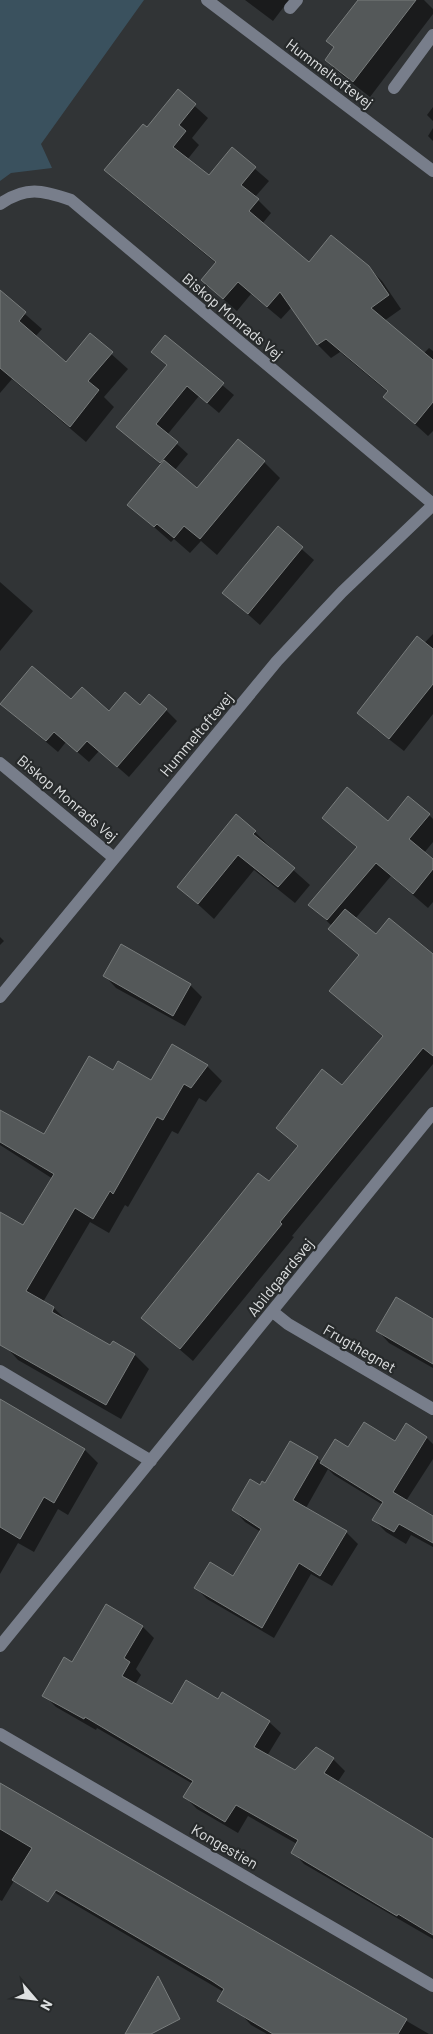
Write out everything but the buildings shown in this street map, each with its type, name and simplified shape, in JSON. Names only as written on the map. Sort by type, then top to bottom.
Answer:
[{"type":"street","name":"Hummeltoftevej","points":[[207,0],[433,171]]},
{"type":"street","points":[[394,88],[433,35]]},
{"type":"street","name":"Biskop Monrads Vej","points":[[0,204],[15,194],[46,191],[70,200],[433,505]]},
{"type":"street","name":"Hummeltoftevej","points":[[0,997],[277,661],[342,592],[433,505]]},
{"type":"street","name":"Biskop Monrads Vej","points":[[0,763],[114,858]]},
{"type":"street","name":"Abildgaardsvej","points":[[0,1646],[433,1113]]},
{"type":"street","name":"Frugthegnet","points":[[273,1312],[288,1324],[433,1409]]},
{"type":"street","points":[[0,1371],[151,1461]]},
{"type":"street","name":"Kongestien","points":[[0,1734],[433,1986]]},
{"type":"shaded area","points":[[0,0],[144,0],[41,144],[52,168],[11,173],[0,181]]}]
